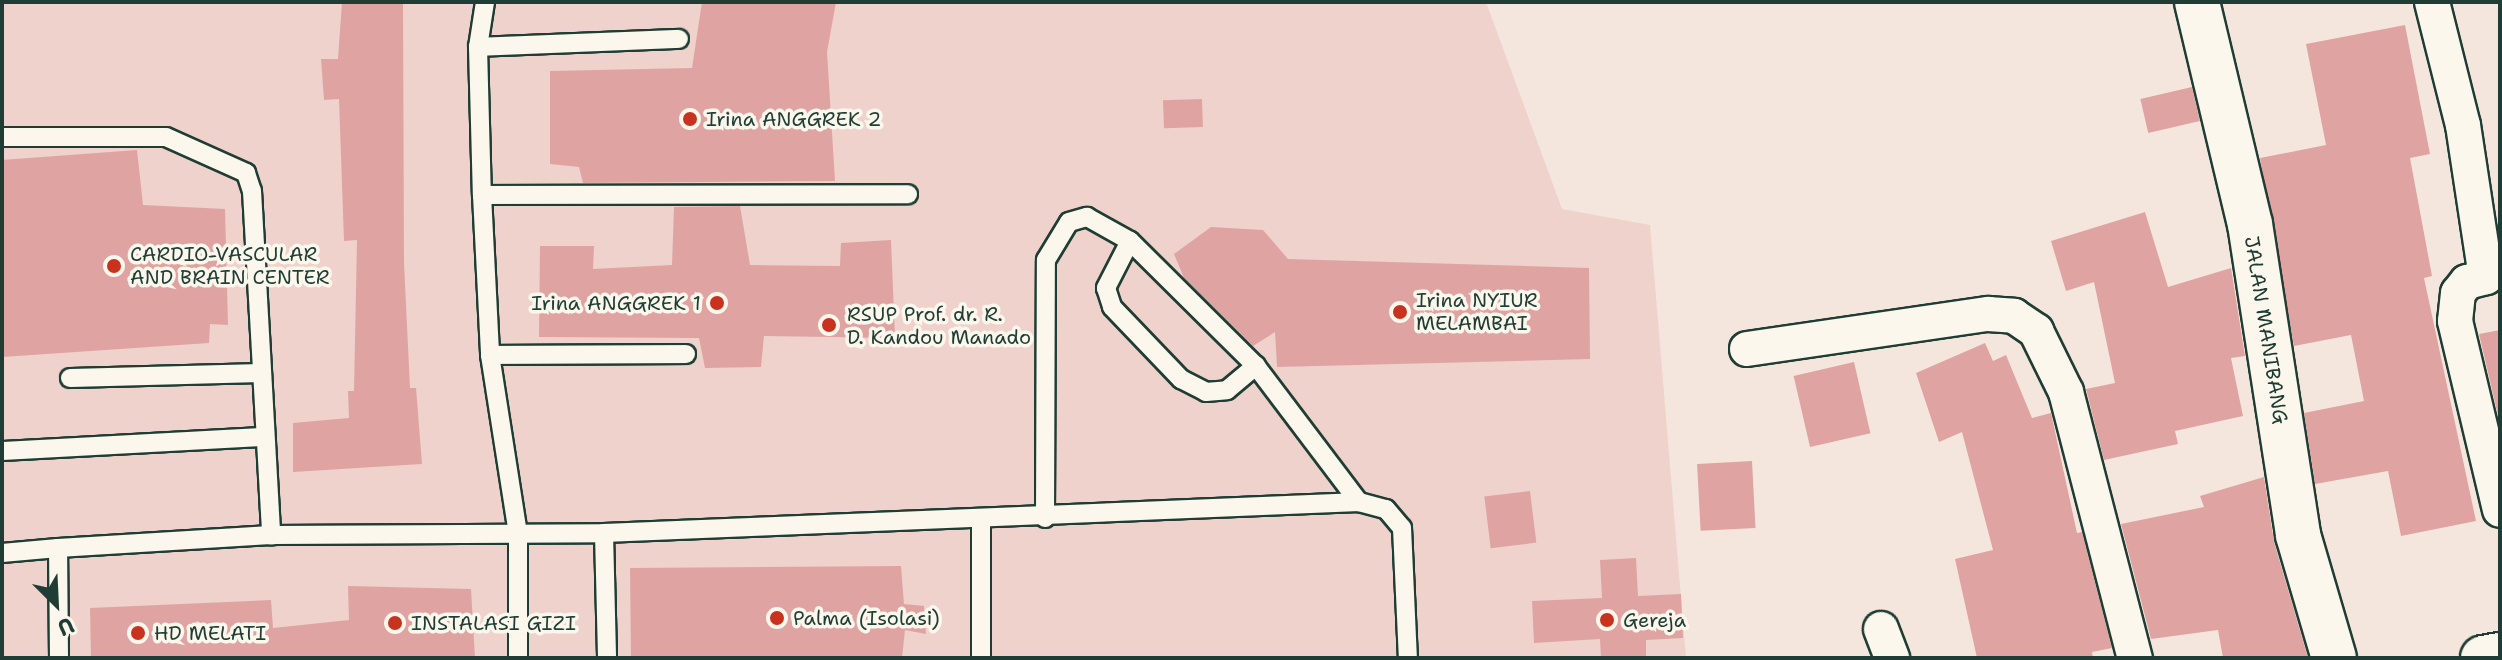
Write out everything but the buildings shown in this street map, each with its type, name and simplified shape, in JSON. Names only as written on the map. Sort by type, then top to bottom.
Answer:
[{"type":"street","name":"JALAN MANIBANG","points":[[2197,2],[2250,224],[2298,535],[2334,658]]},
{"type":"street","points":[[2432,2],[2463,125],[2493,276],[2467,282],[2458,293],[2455,321],[2500,510]]},
{"type":"street","points":[[1747,349],[1988,314],[2014,316],[2036,331],[2066,392],[2135,658]]},
{"type":"street","points":[[2483,658],[2500,655]]},
{"type":"lane","points":[[485,2],[478,47],[490,355],[518,534],[518,658]]},
{"type":"lane","points":[[478,47],[679,39]]},
{"type":"lane","points":[[2,137],[166,137],[246,173],[271,535]]},
{"type":"lane","points":[[482,195],[908,194]]},
{"type":"lane","points":[[1045,518],[1046,260],[1069,222],[1087,217],[1130,241],[1256,366],[1359,502]]},
{"type":"lane","points":[[1130,241],[1106,288],[1112,307],[1181,379],[1206,392],[1227,390],[1256,366]]},
{"type":"lane","points":[[490,355],[686,354]]},
{"type":"lane","points":[[70,378],[262,373]]},
{"type":"lane","points":[[2,451],[262,437]]},
{"type":"lane","points":[[2,553],[271,535],[604,533],[1045,518],[1359,502],[1386,509],[1402,528],[1408,658]]},
{"type":"lane","points":[[981,520],[981,658]]},
{"type":"lane","points":[[604,533],[607,658]]},
{"type":"lane","points":[[58,548],[59,658]]},
{"type":"shaded area","name":"RSUP Prof. dr. R. D. Kandou Manado","points":[[2,2],[1486,2],[1562,209],[1650,225],[1686,658],[2,658]]},
{"type":"place","name":"Irina ANGGREK 2","points":[[690,119]]},
{"type":"place","name":"CARDIO-VASCULAR AND BRAIN CENTER","points":[[114,266]]},
{"type":"place","name":"Irina ANGGREK 1","points":[[717,303]]},
{"type":"place","name":"Irina NYIUR MELAMBAI","points":[[1400,312]]},
{"type":"place","name":"RSUP Prof. dr. R. D. Kandou Manado","points":[[829,325]]},
{"type":"place","name":"Palma (Isolasi)","points":[[777,618]]},
{"type":"place","name":"Gereja","points":[[1607,620]]},
{"type":"place","name":"INSTALASI GIZI","points":[[395,623]]},
{"type":"place","name":"HD MELATI","points":[[138,633]]}]
